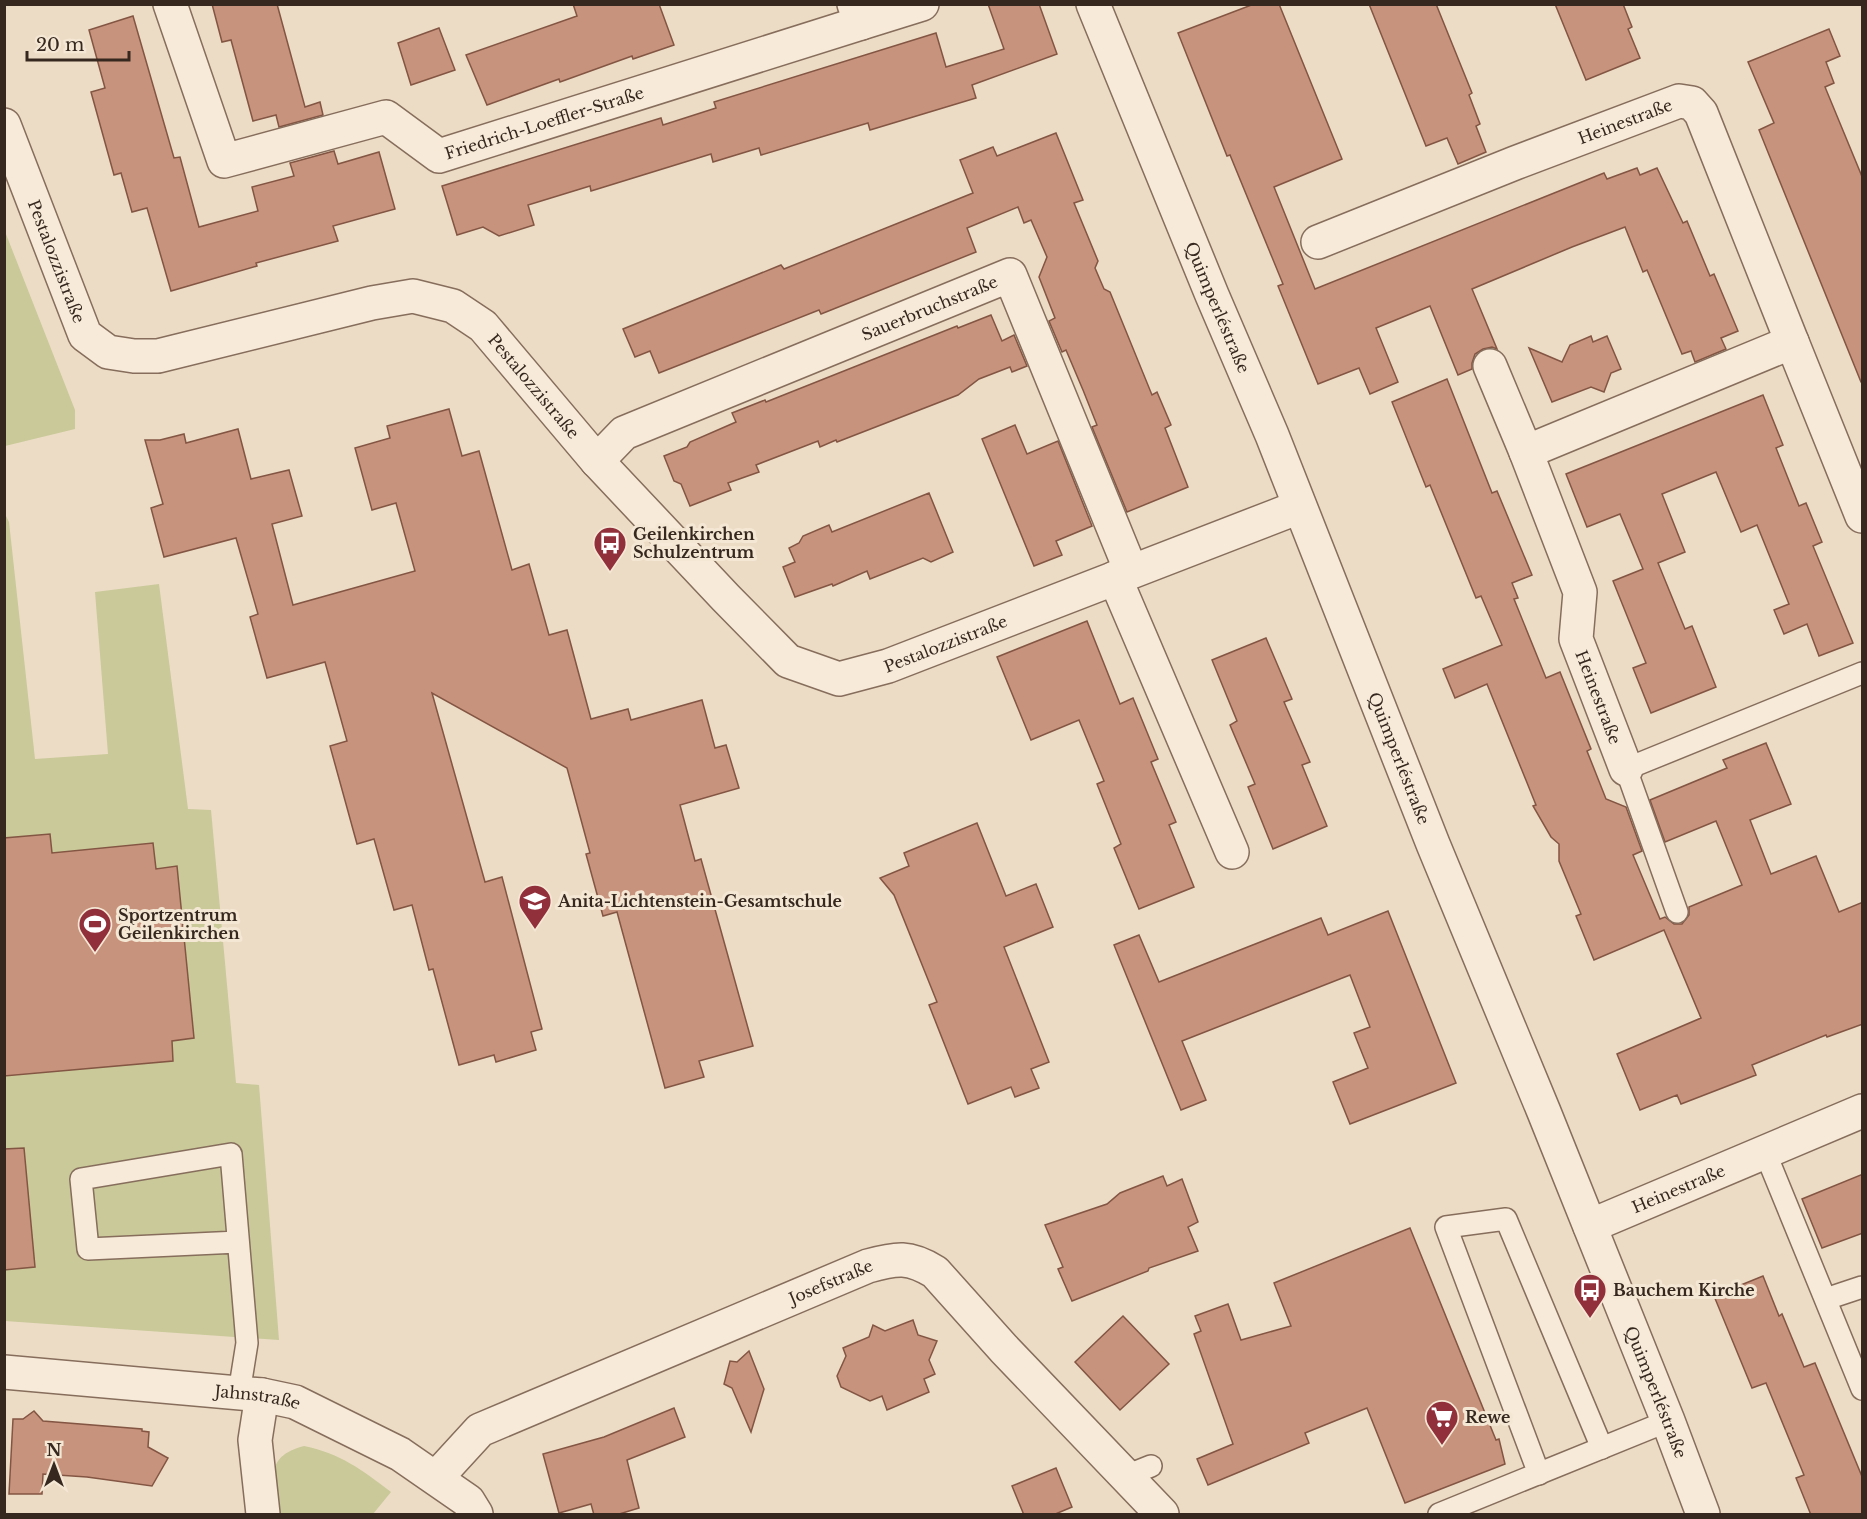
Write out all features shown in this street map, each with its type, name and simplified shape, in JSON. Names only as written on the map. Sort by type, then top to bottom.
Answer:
[{"type":"street","name":"Friedrich-Loeffler-Straße","points":[[170,4],[224,161],[386,117],[439,156],[858,14],[922,4]]},
{"type":"street","name":"Quimperléstraße","points":[[1093,4],[1272,435],[1433,844],[1668,1421],[1703,1515]]},
{"type":"street","name":"Heinestraße","points":[[1318,242],[1515,163],[1679,101],[1692,103],[1701,113],[1863,516]]},
{"type":"street","name":"Pestalozzistraße","points":[[4,124],[85,335],[108,352],[134,356],[158,356],[372,303],[412,296],[453,306],[483,326],[597,461],[788,661],[839,679],[888,666],[1299,507]]},
{"type":"street","name":"Sauerbruchstraße","points":[[597,461],[624,433],[1010,275],[1123,574]]},
{"type":"street","points":[[1527,452],[1792,342]]},
{"type":"street","name":"Heinestraße","points":[[1490,366],[1527,452],[1580,592],[1576,639],[1626,770]]},
{"type":"street","points":[[1123,574],[1232,852]]},
{"type":"street","name":"Heinestraße","points":[[1590,1226],[1863,1111]]},
{"type":"street","name":"Josefstraße","points":[[436,1478],[480,1430],[857,1270],[893,1259],[909,1260],[935,1272],[1004,1349],[1138,1471],[1162,1515]]},
{"type":"street","name":"Jahnstraße","points":[[4,1372],[251,1394],[295,1402],[400,1454],[468,1501],[476,1515]]},
{"type":"street","points":[[251,1394],[263,1515]]},
{"type":"lane","points":[[1626,770],[1863,673]]},
{"type":"lane","name":"Heinestraße","points":[[1626,770],[1677,912]]},
{"type":"lane","points":[[1765,1152],[1863,1389]]},
{"type":"lane","points":[[238,1242],[88,1249],[81,1179],[231,1155],[251,1394]]},
{"type":"lane","points":[[1539,1474],[1446,1227],[1506,1219],[1602,1448]]},
{"type":"lane","points":[[1826,1299],[1863,1287]]},
{"type":"lane","points":[[1439,1515],[1668,1421]]},
{"type":"green space","points":[[4,229],[75,410],[75,429],[5,446]]},
{"type":"green space","points":[[4,512],[9,522],[35,759],[108,754],[95,592],[159,584],[188,809],[211,810],[236,1083],[259,1085],[279,1340],[5,1321]]},
{"type":"green space","points":[[304,1446],[329,1453],[350,1463],[391,1492],[373,1514],[281,1514],[274,1481],[276,1464],[291,1451]]},
{"type":"building","points":[[212,4],[277,4],[305,107],[320,102],[323,115],[279,127],[276,115],[253,121],[231,40],[222,42]]},
{"type":"building","points":[[573,4],[659,4],[674,45],[633,59],[632,56],[560,82],[559,79],[487,105],[466,55],[577,16]]},
{"type":"building","points":[[988,4],[1039,4],[1057,54],[972,85],[976,98],[870,130],[868,123],[761,155],[759,148],[713,162],[711,154],[591,191],[590,186],[528,205],[534,225],[499,236],[483,227],[457,235],[442,186],[661,118],[663,125],[716,108],[714,102],[936,33],[946,67],[1004,49]]},
{"type":"building","points":[[1254,4],[1279,4],[1342,159],[1274,187],[1315,289],[1604,173],[1607,179],[1637,168],[1640,175],[1657,168],[1683,223],[1687,221],[1710,276],[1714,274],[1738,331],[1721,338],[1726,349],[1695,362],[1691,351],[1682,354],[1647,270],[1643,272],[1625,227],[1472,289],[1497,349],[1492,347],[1483,349],[1475,354],[1472,369],[1458,375],[1430,306],[1376,328],[1398,382],[1370,394],[1359,368],[1318,384],[1278,286],[1283,284],[1230,155],[1227,156],[1178,33]]},
{"type":"building","points":[[1369,4],[1436,4],[1472,93],[1469,95],[1480,124],[1476,126],[1486,152],[1458,164],[1447,138],[1426,146]]},
{"type":"building","points":[[1555,4],[1623,4],[1632,27],[1628,29],[1640,58],[1586,80]]},
{"type":"building","points":[[133,16],[174,158],[180,157],[199,227],[258,211],[252,187],[294,176],[290,163],[334,151],[338,164],[379,152],[395,209],[333,226],[338,241],[256,263],[257,266],[171,291],[147,208],[132,212],[121,173],[114,175],[91,92],[105,88],[89,30]]},
{"type":"building","points":[[439,28],[455,70],[411,85],[398,43]]},
{"type":"building","points":[[1829,29],[1840,56],[1826,62],[1834,83],[1825,87],[1863,179],[1863,382],[1861,382],[1759,130],[1774,123],[1748,62]]},
{"type":"building","points":[[1056,133],[1083,200],[1074,203],[1098,261],[1095,268],[1104,289],[1110,292],[1152,395],[1157,392],[1171,425],[1165,428],[1188,487],[1127,512],[1092,427],[1097,425],[1083,390],[1066,350],[1062,352],[1049,321],[1055,318],[1039,277],[1047,257],[1031,220],[1024,223],[1018,207],[967,228],[976,252],[821,314],[819,310],[659,373],[650,351],[635,357],[623,329],[781,265],[784,269],[973,193],[960,160],[993,147],[997,156]]},
{"type":"building","points":[[991,315],[1002,341],[1014,335],[1027,366],[1012,372],[1010,367],[979,379],[958,395],[837,442],[836,440],[820,447],[818,441],[756,465],[759,472],[728,483],[731,490],[690,506],[681,484],[674,481],[664,456],[736,422],[732,413]]},
{"type":"building","points":[[1591,336],[1593,342],[1607,336],[1621,369],[1611,373],[1604,392],[1591,387],[1552,402],[1529,348],[1562,362],[1570,345]]},
{"type":"building","points":[[1447,379],[1492,493],[1497,491],[1532,575],[1512,583],[1518,598],[1514,599],[1546,678],[1560,672],[1591,749],[1587,751],[1606,799],[1626,807],[1642,851],[1633,855],[1660,919],[1665,917],[1674,924],[1682,924],[1689,915],[1689,907],[1742,885],[1716,821],[1665,842],[1650,800],[1727,768],[1723,760],[1766,743],[1791,804],[1750,820],[1771,874],[1816,856],[1839,912],[1863,902],[1863,1024],[1827,1037],[1826,1035],[1752,1065],[1756,1075],[1681,1104],[1677,1095],[1640,1110],[1617,1054],[1701,1018],[1664,930],[1594,960],[1576,916],[1581,914],[1559,861],[1559,844],[1551,837],[1533,806],[1536,805],[1487,684],[1455,698],[1443,669],[1502,645],[1481,596],[1476,598],[1430,485],[1426,487],[1392,402]]},
{"type":"building","points":[[1763,395],[1783,445],[1776,448],[1799,506],[1806,503],[1822,542],[1813,546],[1853,643],[1819,656],[1807,624],[1784,634],[1774,610],[1789,604],[1757,525],[1741,532],[1716,472],[1662,494],[1685,552],[1658,563],[1685,629],[1692,626],[1716,687],[1651,713],[1633,668],[1646,663],[1613,581],[1643,569],[1620,514],[1587,527],[1566,474]]},
{"type":"building","points":[[449,409],[462,456],[479,451],[512,570],[529,564],[549,635],[567,630],[591,719],[628,709],[631,720],[702,700],[715,748],[726,745],[739,788],[680,805],[695,861],[701,859],[753,1046],[699,1061],[704,1077],[665,1088],[617,912],[603,916],[586,854],[590,853],[567,768],[432,693],[485,882],[502,877],[542,1029],[531,1032],[536,1050],[496,1062],[494,1055],[459,1065],[433,969],[429,970],[412,905],[394,910],[374,839],[357,844],[330,746],[347,741],[325,662],[267,678],[250,617],[258,614],[236,538],[164,557],[151,508],[163,504],[145,440],[160,440],[184,434],[186,443],[238,429],[251,479],[289,470],[302,516],[272,524],[293,605],[415,571],[396,503],[372,510],[355,448],[390,438],[387,426]]},
{"type":"building","points":[[1015,425],[1027,454],[1058,441],[1092,526],[1056,541],[1062,555],[1034,566],[982,439]]},
{"type":"building","points":[[929,493],[953,552],[931,562],[923,558],[870,579],[867,571],[833,586],[832,584],[795,597],[783,567],[795,562],[789,548],[799,543],[803,536],[829,525],[832,532]]},
{"type":"building","points":[[1087,621],[1120,704],[1133,698],[1158,759],[1151,762],[1176,822],[1169,825],[1194,887],[1139,909],[1114,848],[1121,844],[1097,784],[1104,781],[1079,720],[1031,740],[997,657]]},
{"type":"building","points":[[1266,638],[1292,699],[1284,702],[1310,762],[1302,765],[1327,826],[1273,849],[1248,787],[1255,784],[1230,725],[1237,721],[1212,660]]},
{"type":"building","points":[[977,823],[1006,896],[1036,884],[1053,927],[1004,947],[1049,1062],[1031,1069],[1039,1088],[1015,1097],[1011,1087],[968,1104],[929,1005],[937,1002],[894,895],[880,878],[909,866],[904,853]]},
{"type":"building","name":"Sportzentrum Geilenkirchen","points":[[50,834],[52,853],[153,843],[156,869],[177,866],[194,1038],[172,1041],[173,1061],[4,1076],[4,838]]},
{"type":"building","points":[[1388,911],[1456,1083],[1350,1124],[1333,1082],[1368,1068],[1354,1033],[1370,1027],[1350,975],[1182,1041],[1206,1100],[1181,1110],[1114,945],[1139,935],[1159,982],[1321,918],[1328,935]]},
{"type":"building","points":[[24,1148],[35,1267],[4,1270],[4,1149]]},
{"type":"building","points":[[1863,1174],[1863,1233],[1822,1248],[1802,1199]]},
{"type":"building","points":[[1163,1176],[1167,1186],[1182,1179],[1198,1222],[1188,1227],[1198,1251],[1149,1268],[1148,1271],[1072,1301],[1058,1269],[1063,1267],[1045,1225],[1107,1204],[1120,1193]]},
{"type":"building","points":[[1410,1228],[1496,1440],[1499,1439],[1505,1464],[1405,1503],[1367,1408],[1305,1433],[1309,1443],[1208,1485],[1197,1459],[1233,1444],[1194,1334],[1201,1331],[1195,1316],[1228,1304],[1241,1340],[1291,1326],[1274,1283]]},
{"type":"building","points":[[1763,1276],[1779,1316],[1782,1314],[1804,1367],[1815,1363],[1863,1479],[1863,1515],[1811,1515],[1796,1478],[1804,1475],[1766,1383],[1752,1388],[1714,1296]]},
{"type":"building","points":[[1123,1316],[1169,1364],[1120,1410],[1075,1362]]},
{"type":"building","points":[[913,1320],[918,1335],[937,1341],[929,1360],[935,1374],[924,1379],[929,1392],[887,1410],[882,1396],[870,1401],[841,1387],[837,1376],[846,1356],[843,1348],[869,1337],[873,1325],[885,1331]]},
{"type":"building","points":[[749,1351],[764,1389],[751,1432],[732,1388],[724,1384],[730,1361],[737,1362]]},
{"type":"building","points":[[674,1408],[685,1437],[627,1460],[639,1508],[616,1515],[594,1515],[591,1504],[559,1513],[543,1454],[604,1437]]},
{"type":"building","points":[[34,1411],[43,1421],[142,1429],[142,1431],[149,1432],[148,1447],[168,1458],[152,1486],[87,1477],[43,1474],[42,1494],[9,1494],[13,1419],[23,1419]]},
{"type":"building","points":[[1056,1468],[1072,1507],[1053,1515],[1024,1515],[1012,1486]]},
{"type":"place","name":"Geilenkirchen Schulzentrum","points":[[610,572]]},
{"type":"place","name":"Anita-Lichtenstein-Gesamtschule","points":[[535,930]]},
{"type":"place","name":"Sportzentrum Geilenkirchen","points":[[95,953]]},
{"type":"place","name":"Bauchem Kirche","points":[[1590,1319]]},
{"type":"place","name":"Rewe","points":[[1442,1446]]}]
